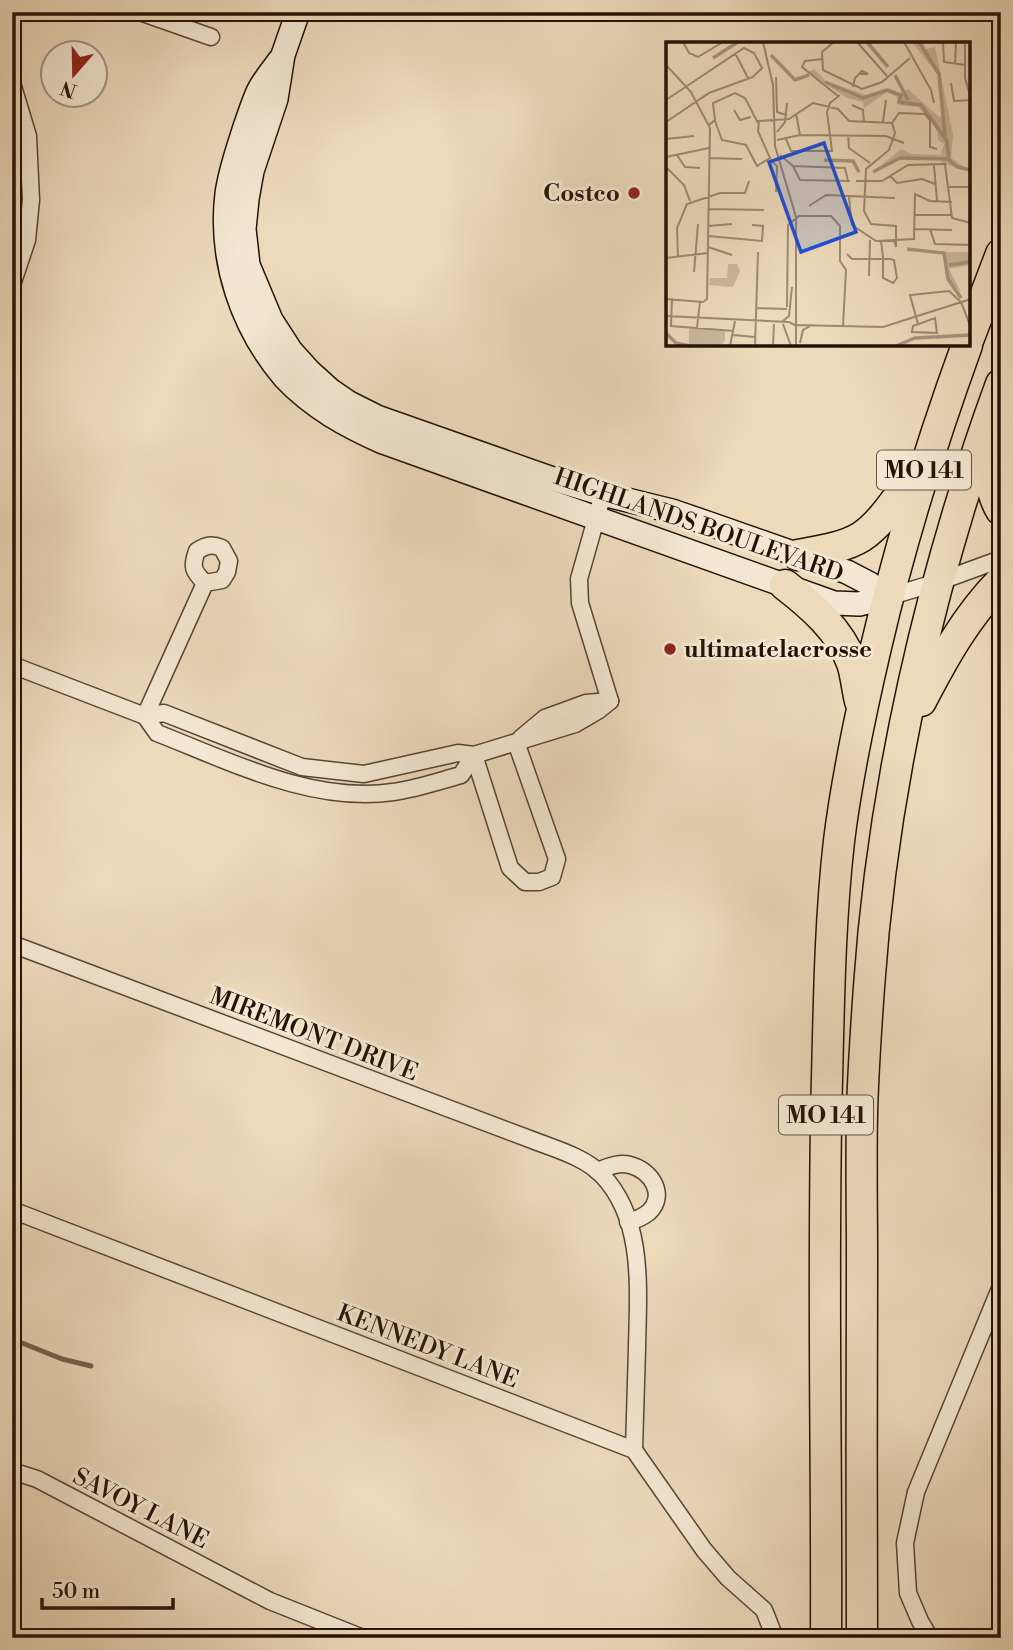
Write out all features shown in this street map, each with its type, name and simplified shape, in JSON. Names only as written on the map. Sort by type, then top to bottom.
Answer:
[{"type":"highway","points":[[971,333],[1001,254]]},
{"type":"highway","name":"MO 141","points":[[826,1638],[825,1161],[833,905],[839,840],[861,709],[888,597],[928,457],[967,346]]},
{"type":"highway","name":"MO 141","points":[[862,1638],[862,1113],[875,921],[903,736],[923,643],[968,480],[1001,384]]},
{"type":"highway","points":[[988,418],[990,481],[995,501],[1001,510]]},
{"type":"highway","points":[[798,555],[860,538],[876,525],[928,457]]},
{"type":"highway","points":[[903,736],[946,653],[964,625],[1001,581]]},
{"type":"highway","points":[[785,584],[811,605],[835,633],[851,662],[861,709]]},
{"type":"highway","points":[[888,597],[903,610],[923,643]]},
{"type":"street","points":[[12,19],[15,12]]},
{"type":"street","points":[[140,12],[211,37]]},
{"type":"street","name":"HIGHLANDS BOULEVARD","points":[[298,12],[283,55],[276,99],[252,171],[244,229],[248,265],[271,320],[309,371],[349,403],[377,417],[516,467],[603,494],[672,511],[847,572],[888,597]]},
{"type":"street","name":"HIGHLANDS BOULEVARD","points":[[283,55],[258,91],[234,160],[227,195],[226,225],[235,287],[248,323],[266,354],[287,380],[322,410],[350,428],[383,442],[834,603],[859,604],[888,597]]},
{"type":"street","points":[[12,83],[28,136],[31,190],[27,240],[12,285]]},
{"type":"street","points":[[12,664],[145,716],[164,713],[302,767],[364,774],[458,753],[474,755],[516,742],[545,718],[586,703],[610,701],[580,603],[579,579],[603,494]]},
{"type":"street","points":[[888,597],[1001,559]]},
{"type":"street","points":[[145,716],[205,583]]},
{"type":"street","points":[[145,716],[157,733],[279,781],[342,793],[394,792],[461,775],[474,755]]},
{"type":"street","points":[[474,755],[510,868],[525,882],[546,880],[552,877],[556,859],[516,742]]},
{"type":"street","name":"MIREMONT DRIVE","points":[[12,944],[578,1158],[597,1171],[616,1193],[628,1222],[639,1277],[634,1450]]},
{"type":"street","points":[[597,1171],[629,1164],[644,1171],[655,1183],[657,1198],[651,1210],[628,1222]]},
{"type":"street","name":"KENNEDY LANE","points":[[12,1210],[634,1450]]},
{"type":"street","points":[[930,1638],[908,1593],[905,1543],[916,1492],[1001,1286]]},
{"type":"street","points":[[634,1450],[704,1550],[728,1578],[764,1610],[775,1638]]},
{"type":"street","name":"SAVOY LANE","points":[[12,1471],[37,1479],[270,1601],[363,1638]]},
{"type":"waterway","points":[[12,1339],[62,1359],[91,1366]]},
{"type":"place","name":"Costco","points":[[634,193]]},
{"type":"place","name":"ultimatelacrosse","points":[[670,649]]}]
